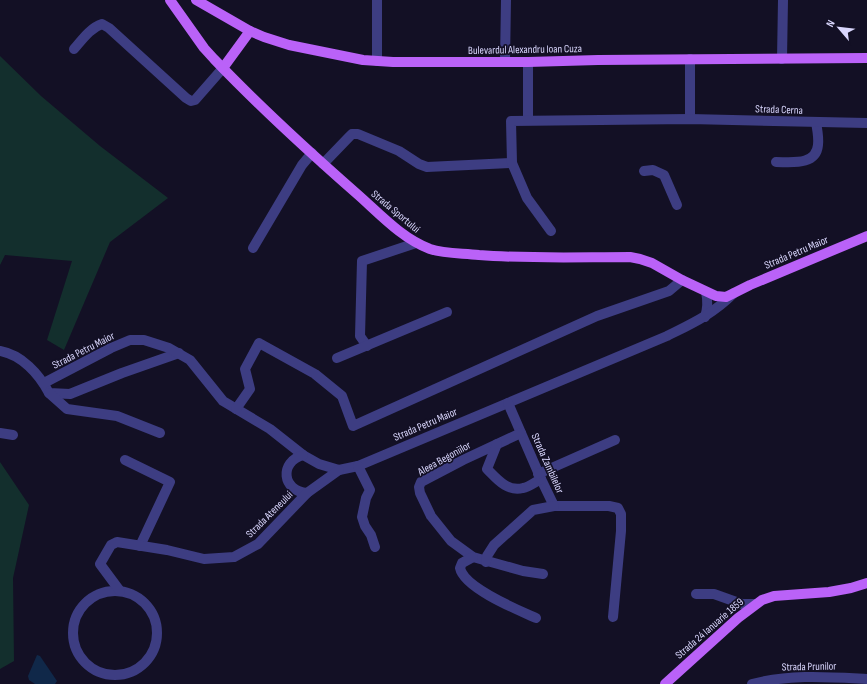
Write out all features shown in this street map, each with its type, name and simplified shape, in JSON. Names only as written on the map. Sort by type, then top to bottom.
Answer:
[{"type":"main road","name":"Strada Sportului","points":[[170,0],[204,48],[222,68],[323,164],[398,230],[416,243],[432,249],[447,252],[484,255],[549,258],[630,257],[652,263],[706,292]]},
{"type":"main road","name":"Bulevardul Alexandru Ioan Cuza","points":[[196,0],[250,31],[289,44],[349,58],[377,61],[528,62],[867,58]]},
{"type":"main road","points":[[222,68],[250,31]]},
{"type":"main road","name":"Strada Petru Maior","points":[[706,292],[735,292],[867,236]]},
{"type":"main road","name":"Strada 24 Ianuarie 1859","points":[[665,684],[738,618],[762,600],[774,596],[828,592],[851,588],[867,583]]},
{"type":"street","points":[[377,0],[377,61]]},
{"type":"street","points":[[506,0],[506,61]]},
{"type":"street","points":[[782,59],[783,0]]},
{"type":"street","points":[[74,49],[90,31],[96,26],[102,24],[109,28],[191,101],[195,100],[222,68]]},
{"type":"street","points":[[690,59],[690,118]]},
{"type":"street","points":[[528,62],[528,120]]},
{"type":"street","name":"Strada Cerna","points":[[512,163],[511,121],[690,118],[867,123]]},
{"type":"street","points":[[776,162],[806,161],[815,154],[818,145],[816,122]]},
{"type":"street","points":[[323,164],[352,134],[358,134],[400,151],[419,164],[427,167],[512,163],[527,198],[551,231]]},
{"type":"street","points":[[253,248],[302,165],[312,153]]},
{"type":"street","points":[[644,171],[653,170],[664,175],[677,205]]},
{"type":"street","points":[[367,346],[360,336],[362,261],[416,243]]},
{"type":"street","points":[[236,409],[250,389],[245,369],[258,343],[315,374],[342,396],[353,426],[597,316],[669,291],[682,280]]},
{"type":"street","points":[[705,317],[708,309],[706,292]]},
{"type":"street","name":"Strada Petru Maior","points":[[44,384],[111,348],[130,340],[144,340],[179,352],[190,360],[223,401],[270,429],[303,455],[319,464],[339,470],[358,466],[667,336],[705,317],[721,306],[735,292]]},
{"type":"street","points":[[337,358],[447,312]]},
{"type":"street","points":[[0,351],[8,352],[16,356],[32,369],[49,393],[67,409],[117,416],[160,432]]},
{"type":"street","points":[[49,393],[70,394],[179,352]]},
{"type":"street","name":"Strada Zambilelor","points":[[508,403],[539,476],[554,506],[610,506],[618,508],[621,514],[621,531],[613,617]]},
{"type":"street","points":[[0,433],[12,435]]},
{"type":"street","name":"Aleea Begoniilor","points":[[521,433],[428,478],[421,482],[419,487],[420,493],[431,516],[451,541],[472,557],[523,571],[543,574]]},
{"type":"street","points":[[497,444],[487,469],[508,488],[523,488],[539,476],[615,440]]},
{"type":"street","points":[[303,455],[293,460],[289,464],[286,476],[291,486],[301,492],[307,493]]},
{"type":"street","points":[[125,460],[170,482],[140,546]]},
{"type":"street","points":[[358,466],[370,490],[366,498],[362,517],[375,547]]},
{"type":"street","name":"Strada Ateneului","points":[[120,591],[100,564],[111,545],[117,542],[167,550],[204,559],[234,557],[258,544],[307,493],[339,470]]},
{"type":"street","points":[[486,562],[487,556],[494,545],[533,510],[554,506]]},
{"type":"street","points":[[472,557],[462,563],[460,568],[460,571],[471,582],[499,602],[536,618]]},
{"type":"street","points":[[120,591],[131,594],[141,600],[149,608],[155,619],[158,633],[155,648],[148,660],[137,670],[123,675],[109,676],[95,671],[83,662],[76,650],[72,635],[74,621],[81,608],[92,598],[105,592],[120,591]]},
{"type":"street","points":[[696,594],[714,594],[742,604],[756,604]]},
{"type":"street","name":"Strada Prunilor","points":[[752,684],[770,679],[796,677],[867,679]]},
{"type":"green space","points":[[0,56],[41,96],[100,146],[168,198],[110,242],[64,350],[47,340],[72,261],[5,255],[0,265]]},
{"type":"green space","points":[[0,462],[29,505],[13,578],[14,661],[0,669]]},
{"type":"water","points":[[37,655],[40,656],[57,681],[55,684],[35,684],[29,680],[28,676]]}]
